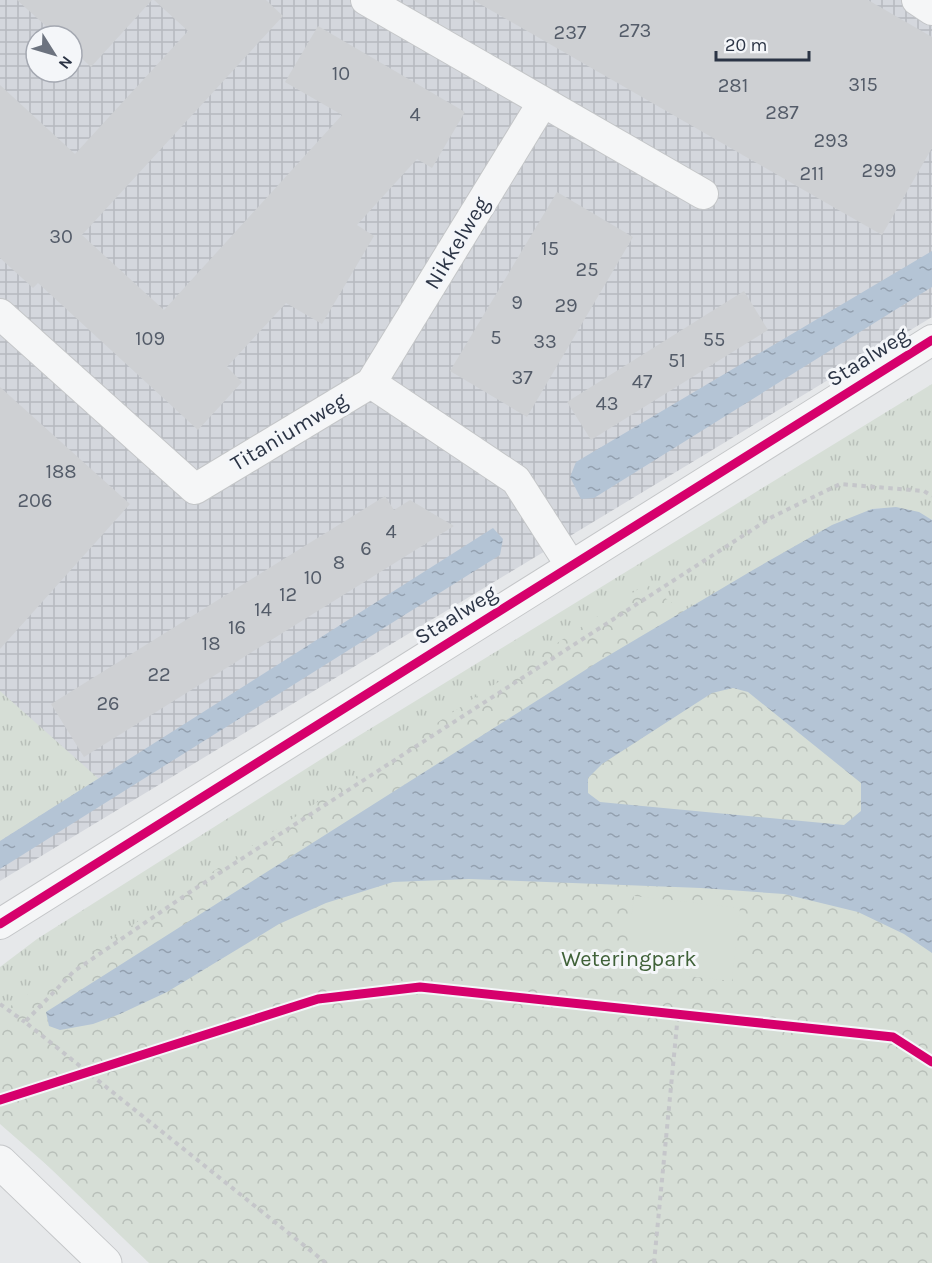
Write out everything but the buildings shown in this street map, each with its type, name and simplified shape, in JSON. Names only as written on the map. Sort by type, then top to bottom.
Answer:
[{"type":"street","points":[[366,0],[395,7],[543,102],[703,194]]},
{"type":"street","points":[[916,0],[932,10]]},
{"type":"street","name":"Nikkelweg","points":[[371,383],[543,102]]},
{"type":"street","name":"Titaniumweg","points":[[0,314],[195,489],[371,383],[516,480],[571,566]]},
{"type":"street","name":"Staalweg","points":[[0,924],[932,340]]},
{"type":"street","points":[[0,1162],[105,1263]]},
{"type":"path","points":[[25,1023],[73,972],[190,892],[772,517],[840,484],[924,491],[932,496]]},
{"type":"path","points":[[0,1004],[326,1263]]},
{"type":"path","points":[[666,1013],[689,1015]]},
{"type":"path","points":[[654,1263],[678,1014]]},
{"type":"path","points":[[76,1076],[98,1068]]},
{"type":"shaded area","points":[[0,0],[932,0],[932,317],[0,881]]},
{"type":"green space","points":[[932,384],[932,520],[903,510],[872,509],[159,1263],[0,1124],[0,967],[37,939],[342,746]]},
{"type":"green space","name":"Weteringpark","points":[[646,584],[813,706],[932,812],[932,1263],[149,1263],[0,1120],[0,1013]]},
{"type":"green space","points":[[0,691],[99,779],[0,841]]},
{"type":"green space","points":[[634,896],[740,908],[732,981],[625,969]]},
{"type":"water","points":[[932,251],[932,287],[594,498],[581,499],[570,477],[576,462]]},
{"type":"water","points":[[896,507],[919,512],[932,520],[932,953],[904,934],[858,912],[784,894],[701,888],[469,879],[393,882],[326,903],[279,924],[167,992],[120,1014],[93,1024],[60,1030],[49,1026],[46,1012],[601,660],[832,525],[872,509]],"holes":[[[733,688],[748,692],[861,783],[861,811],[844,825],[600,802],[588,793],[588,778],[602,764],[712,693]]]},
{"type":"water","points":[[493,528],[503,539],[500,555],[0,869],[0,841]]},
{"type":"cycle path","points":[[0,924],[932,340]]},
{"type":"cycle path","points":[[0,1100],[318,999],[420,987],[893,1037],[932,1062]]}]
